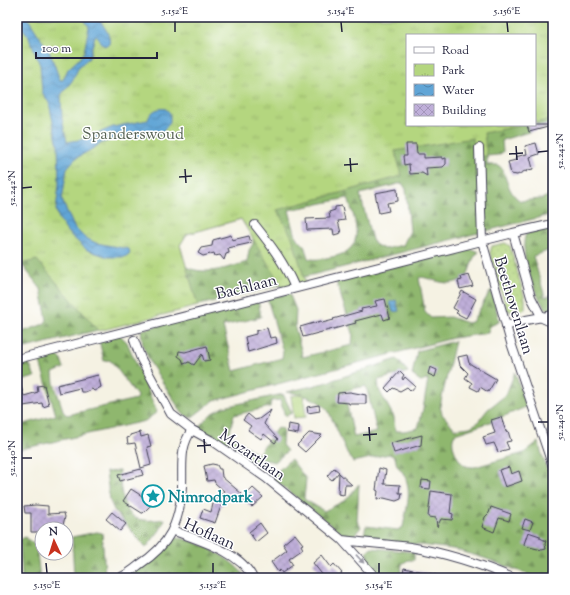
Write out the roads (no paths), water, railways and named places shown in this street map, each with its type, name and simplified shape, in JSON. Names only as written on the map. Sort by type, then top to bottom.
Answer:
[{"type":"street","name":"Beethovenlaan","points":[[479,148],[482,242],[506,326],[553,467]]},
{"type":"street","points":[[513,234],[553,224]]},
{"type":"street","points":[[255,225],[280,258],[288,271],[295,288]]},
{"type":"street","name":"Beethovenlaan","points":[[482,242],[513,234],[531,297],[542,318]]},
{"type":"street","name":"Bachlaan","points":[[17,359],[482,242]]},
{"type":"street","points":[[506,326],[526,320],[553,315]]},
{"type":"street","points":[[542,318],[553,323]]},
{"type":"street","name":"Mozartlaan","points":[[134,340],[141,360],[171,414],[192,430],[214,442],[266,478],[342,540],[376,578]]},
{"type":"street","points":[[119,578],[151,558],[166,543],[179,509],[182,486],[183,447],[192,430]]},
{"type":"street","name":"Hoflaan","points":[[172,530],[207,543],[232,555],[251,573],[253,578]]},
{"type":"street","points":[[342,540],[410,547],[447,555],[485,566],[513,578]]},
{"type":"water","points":[[17,17],[27,17],[50,53],[60,80],[63,80],[68,69],[84,52],[89,27],[83,17],[97,17],[108,33],[110,41],[109,44],[104,46],[97,36],[95,36],[89,58],[79,67],[72,81],[61,95],[62,119],[67,142],[84,139],[113,127],[148,120],[152,112],[157,109],[166,109],[170,113],[170,123],[159,135],[117,138],[102,143],[75,159],[67,168],[62,200],[74,227],[84,237],[96,243],[129,249],[130,253],[125,257],[108,257],[87,250],[67,232],[59,219],[56,210],[59,183],[58,145],[49,103],[42,92],[40,65],[28,35],[17,22]]},
{"type":"water","points":[[396,300],[399,311],[393,312],[390,302]]},
{"type":"place","name":"Nimrodpark","points":[[153,496]]},
{"type":"park label","name":"Spanderswoud","points":[[133,133]]}]
